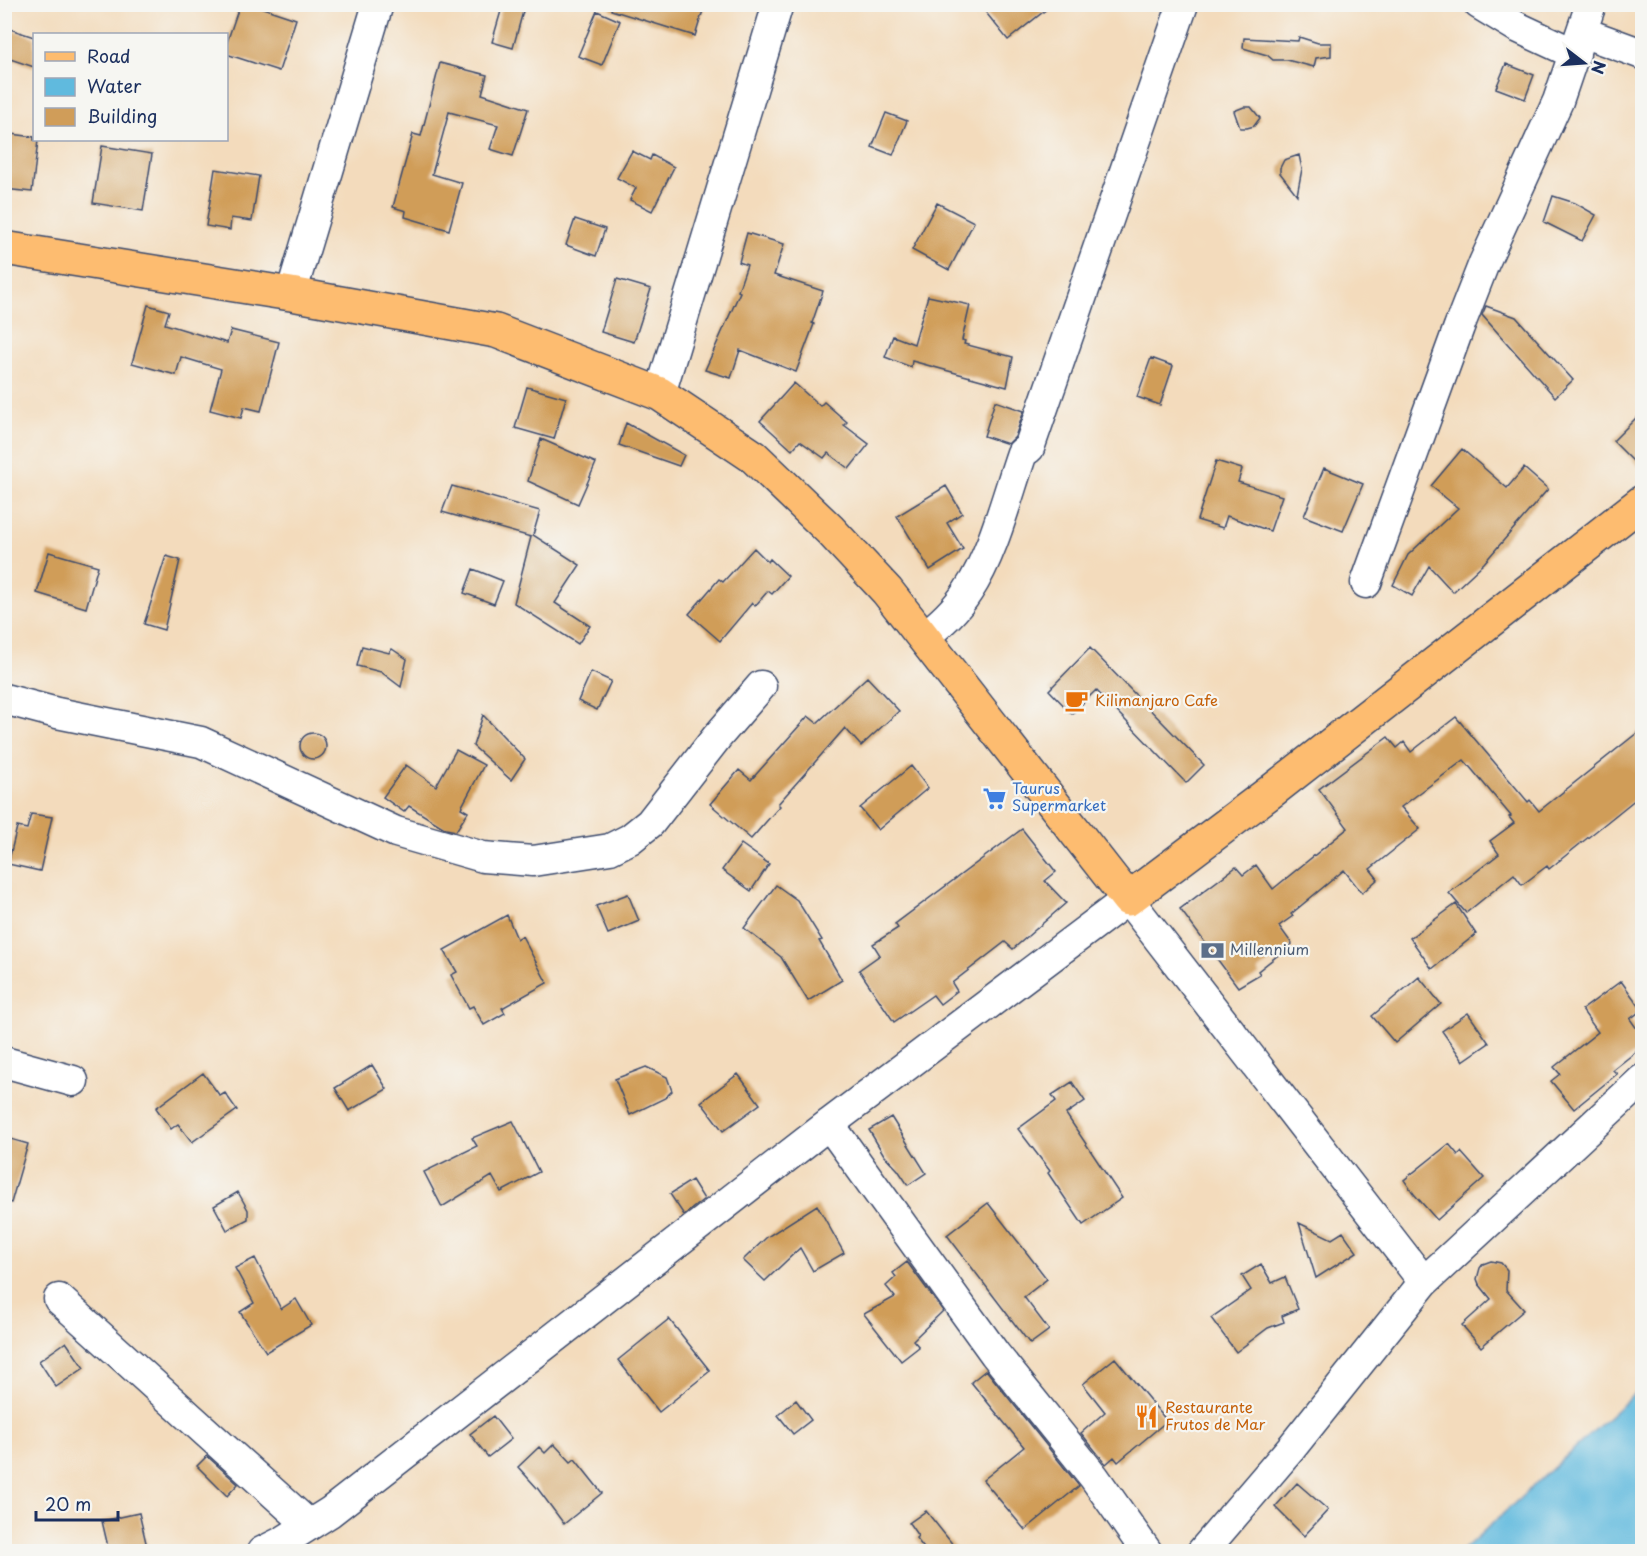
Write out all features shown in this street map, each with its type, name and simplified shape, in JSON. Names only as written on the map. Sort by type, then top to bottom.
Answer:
[{"type":"main road","points":[[4,248],[291,294],[496,331],[660,394],[754,458],[830,530],[887,591],[1128,898],[1273,790],[1642,502]]},
{"type":"street","points":[[291,294],[378,4]]},
{"type":"street","points":[[660,394],[778,4]]},
{"type":"street","points":[[923,638],[948,617],[969,591],[986,556],[1022,453],[1029,448],[1182,4]]},
{"type":"street","points":[[1479,4],[1517,27],[1582,30],[1642,54]]},
{"type":"street","points":[[1366,583],[1458,327],[1484,263],[1558,101],[1582,30]]},
{"type":"street","points":[[4,699],[57,713],[201,742],[396,832],[483,856],[533,861],[610,849],[637,834],[650,823],[717,737],[761,686]]},
{"type":"street","points":[[262,1551],[284,1541],[330,1512],[829,1124],[1128,898],[1424,1282]]},
{"type":"street","points":[[4,1062],[73,1081]]},
{"type":"street","points":[[1202,1551],[1292,1447],[1424,1282],[1642,1080]]},
{"type":"street","points":[[829,1124],[995,1354],[1094,1477],[1147,1551]]},
{"type":"street","points":[[59,1299],[309,1525]]},
{"type":"water","points":[[1642,1387],[1642,1551],[1462,1551]]},
{"type":"building","points":[[240,4],[251,4],[296,19],[279,71],[228,55],[228,39]]},
{"type":"building","points":[[503,4],[525,4],[513,48],[492,42]]},
{"type":"building","points":[[612,4],[705,4],[695,36],[611,10]]},
{"type":"building","points":[[979,4],[1053,4],[1008,40]]},
{"type":"building","points":[[597,11],[620,21],[602,65],[578,56]]},
{"type":"building","points":[[4,27],[33,37],[33,67],[4,57]]},
{"type":"building","points":[[1299,37],[1318,43],[1331,43],[1331,56],[1316,58],[1314,67],[1287,60],[1273,60],[1267,55],[1243,48],[1244,38],[1298,41]]},
{"type":"building","points":[[440,63],[487,75],[482,94],[528,109],[513,156],[490,149],[498,125],[449,112],[432,174],[462,183],[449,230],[405,217],[406,211],[393,207],[413,134],[421,136]]},
{"type":"building","points":[[1506,64],[1534,75],[1525,99],[1496,88]]},
{"type":"building","points":[[1251,107],[1260,118],[1254,126],[1240,128],[1234,111]]},
{"type":"building","points":[[886,113],[907,121],[893,155],[872,147]]},
{"type":"building","points":[[4,133],[33,137],[33,141],[38,141],[32,192],[4,189]]},
{"type":"building","points":[[102,146],[152,154],[143,211],[93,203]]},
{"type":"building","points":[[632,151],[650,160],[652,155],[674,167],[652,211],[630,200],[636,188],[617,178]]},
{"type":"building","points":[[1299,155],[1302,169],[1297,195],[1280,173],[1280,168],[1284,160]]},
{"type":"building","points":[[215,169],[259,176],[252,221],[231,218],[230,230],[206,226]]},
{"type":"building","points":[[1553,196],[1575,203],[1596,215],[1582,241],[1544,222]]},
{"type":"building","points":[[937,203],[974,222],[949,270],[912,250]]},
{"type":"building","points":[[575,219],[605,229],[596,256],[566,245]]},
{"type":"building","points":[[747,233],[784,244],[774,275],[823,291],[812,323],[814,324],[796,372],[740,350],[731,378],[705,370],[740,292],[738,291],[747,265],[739,262]]},
{"type":"building","points":[[617,279],[651,289],[634,342],[601,332]]},
{"type":"building","points":[[928,296],[970,305],[962,340],[965,341],[964,344],[1013,357],[1007,387],[912,361],[911,367],[885,357],[893,336],[914,344]]},
{"type":"building","points":[[148,305],[169,311],[165,324],[227,343],[231,330],[279,342],[261,411],[244,407],[241,418],[210,410],[221,369],[181,357],[176,375],[132,363]]},
{"type":"building","points":[[1486,306],[1516,317],[1573,380],[1555,397],[1482,315]]},
{"type":"building","points":[[1151,358],[1173,366],[1160,405],[1137,397]]},
{"type":"building","points":[[794,383],[820,406],[824,402],[847,422],[844,425],[869,444],[849,469],[828,453],[824,458],[800,441],[792,450],[760,421]]},
{"type":"building","points":[[527,387],[566,398],[554,439],[515,428]]},
{"type":"building","points":[[995,401],[1024,411],[1015,437],[1008,444],[984,436]]},
{"type":"building","points":[[1642,412],[1642,470],[1613,441]]},
{"type":"building","points":[[626,423],[684,455],[679,466],[619,445]]},
{"type":"building","points":[[541,439],[596,463],[578,504],[528,481]]},
{"type":"building","points":[[1462,449],[1507,488],[1524,468],[1548,489],[1484,563],[1453,592],[1429,566],[1412,596],[1393,585],[1408,555],[1458,508],[1431,486]]},
{"type":"building","points":[[1216,461],[1242,469],[1238,482],[1282,496],[1270,531],[1227,516],[1223,528],[1197,520]]},
{"type":"building","points":[[1324,468],[1363,484],[1343,531],[1304,516]]},
{"type":"building","points":[[452,486],[540,511],[533,535],[580,565],[555,603],[590,626],[578,644],[514,603],[531,537],[442,512]]},
{"type":"building","points":[[946,486],[962,513],[947,523],[963,549],[930,570],[897,516]]},
{"type":"building","points":[[754,548],[768,562],[770,559],[788,576],[772,594],[768,591],[755,606],[752,603],[720,641],[689,614],[719,579],[723,582]]},
{"type":"building","points":[[49,552],[98,566],[86,608],[37,593]]},
{"type":"building","points":[[166,556],[180,560],[164,630],[144,624]]},
{"type":"building","points":[[473,569],[503,581],[494,604],[464,593]]},
{"type":"building","points":[[362,646],[389,653],[392,649],[407,659],[401,687],[381,672],[357,666]]},
{"type":"building","points":[[1090,648],[1204,765],[1186,783],[1096,690],[1072,714],[1049,690]]},
{"type":"building","points":[[591,672],[611,681],[597,710],[578,701]]},
{"type":"building","points":[[867,677],[899,711],[861,746],[845,728],[778,804],[780,806],[751,839],[710,804],[739,770],[751,780],[808,716],[817,723]]},
{"type":"building","points":[[483,715],[525,759],[511,780],[473,746]]},
{"type":"building","points":[[1456,717],[1528,802],[1530,800],[1539,811],[1642,729],[1642,794],[1549,869],[1547,866],[1522,885],[1514,874],[1466,913],[1449,893],[1499,854],[1490,841],[1514,823],[1509,817],[1511,816],[1464,760],[1401,807],[1420,829],[1370,869],[1378,879],[1362,893],[1344,870],[1279,926],[1292,944],[1258,971],[1260,974],[1238,987],[1180,909],[1236,867],[1243,875],[1256,865],[1273,889],[1348,828],[1319,789],[1388,737],[1397,748],[1404,742],[1411,752]]},
{"type":"building","points":[[313,733],[322,737],[326,746],[322,755],[313,759],[304,755],[300,746],[304,737]]},
{"type":"building","points":[[456,750],[484,765],[461,808],[468,812],[456,831],[446,829],[409,806],[404,812],[383,797],[406,765],[436,786]]},
{"type":"building","points":[[911,766],[928,788],[878,830],[860,808]]},
{"type":"building","points":[[31,814],[52,817],[40,871],[8,864],[17,827],[27,829]]},
{"type":"building","points":[[1022,829],[1056,872],[1045,881],[1066,903],[1013,949],[1005,942],[952,983],[957,991],[940,1004],[933,995],[894,1022],[859,970],[880,955],[873,944],[898,928],[895,924]]},
{"type":"building","points":[[741,844],[769,864],[751,891],[722,870]]},
{"type":"building","points":[[776,885],[797,900],[822,940],[819,941],[842,980],[808,1001],[781,957],[744,928]]},
{"type":"building","points":[[628,894],[639,921],[608,934],[596,906]]},
{"type":"building","points":[[1456,904],[1476,934],[1432,969],[1410,938]]},
{"type":"building","points":[[507,915],[517,939],[522,936],[547,983],[502,1008],[505,1013],[484,1025],[473,1006],[469,1008],[451,975],[457,972],[444,950]]},
{"type":"building","points":[[1419,977],[1441,1004],[1395,1043],[1372,1016]]},
{"type":"building","points":[[1621,981],[1642,1010],[1630,1019],[1642,1036],[1642,1047],[1613,1070],[1617,1074],[1574,1109],[1551,1081],[1560,1074],[1554,1067],[1598,1032],[1582,1010]]},
{"type":"building","points":[[1468,1013],[1489,1043],[1463,1061],[1442,1031]]},
{"type":"building","points":[[372,1065],[387,1089],[349,1111],[335,1088]]},
{"type":"building","points":[[646,1067],[667,1077],[672,1091],[665,1098],[630,1115],[615,1079]]},
{"type":"building","points":[[203,1073],[220,1096],[225,1093],[237,1110],[192,1142],[178,1124],[171,1129],[156,1108]]},
{"type":"building","points":[[738,1074],[760,1104],[723,1131],[701,1102]]},
{"type":"building","points":[[1072,1082],[1085,1101],[1066,1114],[1122,1198],[1083,1225],[1048,1173],[1050,1171],[1018,1129],[1056,1101],[1052,1095]]},
{"type":"building","points":[[891,1117],[926,1173],[908,1185],[884,1155],[869,1130]]},
{"type":"building","points":[[513,1121],[539,1172],[501,1192],[492,1176],[442,1207],[424,1172],[477,1146],[472,1138]]},
{"type":"building","points":[[4,1137],[28,1144],[11,1203],[4,1202]]},
{"type":"building","points":[[1449,1144],[1458,1155],[1461,1152],[1484,1178],[1437,1220],[1404,1180]]},
{"type":"building","points":[[692,1180],[704,1199],[684,1215],[670,1194]]},
{"type":"building","points":[[238,1192],[248,1210],[248,1219],[227,1230],[214,1206]]},
{"type":"building","points":[[988,1203],[1047,1279],[1024,1297],[1049,1330],[1030,1344],[947,1235]]},
{"type":"building","points":[[817,1205],[844,1253],[813,1271],[800,1248],[765,1281],[743,1260],[767,1237]]},
{"type":"building","points":[[1299,1223],[1332,1239],[1343,1232],[1357,1252],[1316,1278]]},
{"type":"building","points":[[255,1258],[281,1309],[296,1299],[311,1325],[266,1352],[240,1312],[254,1303],[235,1268]]},
{"type":"building","points":[[1491,1261],[1501,1263],[1507,1270],[1506,1290],[1524,1310],[1481,1347],[1462,1325],[1491,1299],[1477,1279],[1483,1264]]},
{"type":"building","points":[[907,1262],[943,1311],[913,1340],[919,1347],[901,1361],[864,1314],[895,1297],[886,1286],[896,1277],[893,1273]]},
{"type":"building","points":[[1261,1264],[1272,1283],[1285,1277],[1298,1309],[1282,1316],[1284,1322],[1268,1328],[1236,1352],[1211,1318],[1251,1290],[1242,1276]]},
{"type":"building","points":[[669,1319],[710,1371],[659,1412],[618,1360]]},
{"type":"building","points":[[66,1342],[84,1368],[56,1387],[39,1361]]},
{"type":"building","points":[[1115,1358],[1167,1421],[1118,1462],[1114,1457],[1106,1464],[1081,1433],[1105,1412],[1083,1384]]},
{"type":"building","points":[[986,1370],[1079,1486],[1025,1530],[983,1480],[1024,1447],[971,1382]]},
{"type":"building","points":[[796,1400],[811,1420],[793,1434],[778,1415]]},
{"type":"building","points":[[493,1416],[511,1439],[488,1457],[470,1434]]},
{"type":"building","points":[[554,1444],[571,1462],[575,1459],[602,1493],[564,1524],[518,1467],[539,1447],[545,1453]]},
{"type":"building","points":[[207,1456],[238,1484],[227,1496],[197,1466]]},
{"type":"building","points":[[1297,1483],[1328,1510],[1304,1536],[1275,1507]]},
{"type":"building","points":[[926,1511],[958,1551],[926,1551],[916,1538],[918,1536],[909,1523]]},
{"type":"building","points":[[139,1513],[148,1551],[109,1551],[102,1521]]},
{"type":"place","name":"Kilimanjaro Cafe","points":[[1077,701]]},
{"type":"place","name":"Taurus Supermarket","points":[[994,798]]},
{"type":"place","name":"Millennium","points":[[1212,950]]},
{"type":"place","name":"Restaurante Frutos de Mar","points":[[1147,1417]]}]
